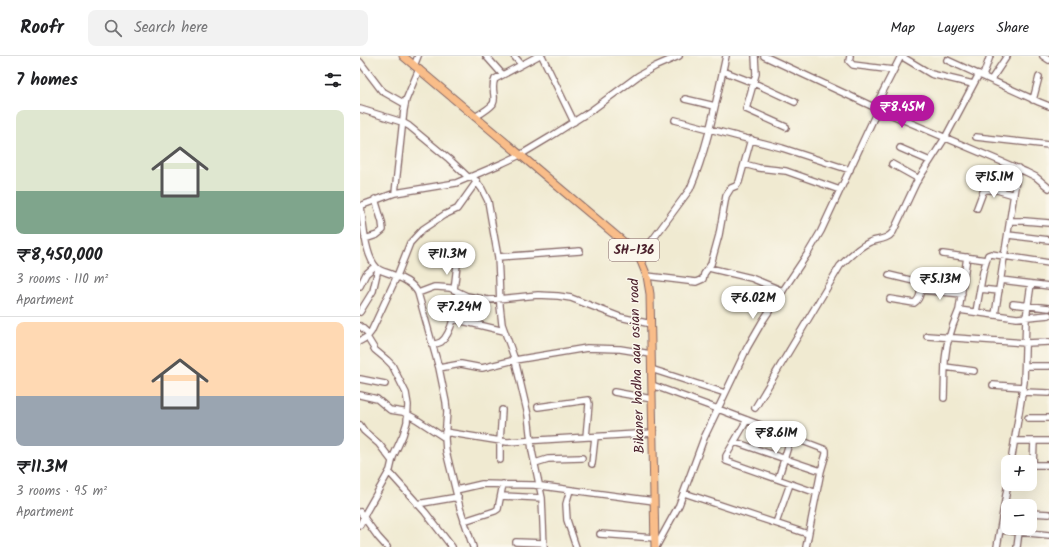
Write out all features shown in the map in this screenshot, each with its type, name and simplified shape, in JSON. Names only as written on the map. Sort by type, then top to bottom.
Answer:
[{"type":"main road","name":"Bikaner hadha aau osian road","points":[[403,56],[638,254],[648,276],[651,324],[655,547]]},
{"type":"street","points":[[395,193],[405,104],[418,56]]},
{"type":"street","points":[[486,56],[502,74]]},
{"type":"street","points":[[514,56],[521,64]]},
{"type":"street","points":[[475,117],[493,103],[494,99],[492,89],[495,79],[538,56]]},
{"type":"street","points":[[542,56],[574,122]]},
{"type":"street","points":[[473,547],[464,521],[446,451],[445,435],[447,412],[439,368],[418,293],[415,287],[397,276],[376,267],[363,245],[365,239],[360,206],[375,199],[395,193],[473,179],[520,155],[574,122],[638,76],[679,56]]},
{"type":"street","points":[[642,262],[648,246],[690,189],[700,162],[709,129],[726,56]]},
{"type":"street","points":[[755,56],[756,74],[746,109],[786,127]]},
{"type":"street","points":[[764,56],[945,138],[1018,168],[1036,177],[1049,188]]},
{"type":"street","points":[[850,56],[849,61],[853,65],[893,70]]},
{"type":"street","points":[[655,547],[663,536],[684,493],[704,438],[747,348],[762,322],[821,231],[850,170],[893,70],[901,56],[931,74],[973,84]]},
{"type":"street","points":[[755,408],[840,266],[863,246],[890,235],[919,178],[945,138],[973,84],[981,75],[990,56]]},
{"type":"street","points":[[991,80],[1007,56]]},
{"type":"street","points":[[1043,56],[1049,60]]},
{"type":"street","points":[[947,60],[1049,106]]},
{"type":"street","points":[[360,62],[382,91],[405,104]]},
{"type":"street","points":[[723,71],[754,83],[795,102]]},
{"type":"street","points":[[1033,100],[1039,77]]},
{"type":"street","points":[[685,99],[715,106]]},
{"type":"street","points":[[360,109],[402,122],[409,126],[473,179],[488,201],[498,257],[500,306],[504,331],[515,360],[528,415],[542,498],[544,545],[516,542]]},
{"type":"street","points":[[675,120],[787,149],[850,170]]},
{"type":"street","points":[[976,137],[1049,145]]},
{"type":"street","points":[[648,276],[696,282],[703,278],[709,268],[720,234],[726,196],[730,188],[738,184],[751,139]]},
{"type":"street","points":[[900,148],[930,160]]},
{"type":"street","points":[[744,164],[759,168],[786,171],[840,190]]},
{"type":"street","points":[[892,164],[919,178]]},
{"type":"street","points":[[995,315],[1018,168]]},
{"type":"street","points":[[360,341],[368,336],[397,276],[407,248],[423,228],[457,209],[473,179]]},
{"type":"street","points":[[977,208],[983,192],[986,190],[997,190],[1014,195]]},
{"type":"street","points":[[365,239],[377,235],[383,230],[375,199]]},
{"type":"street","points":[[1010,221],[1025,220],[1049,223]]},
{"type":"street","points":[[1008,235],[1049,240]]},
{"type":"street","points":[[498,257],[580,251]]},
{"type":"street","points":[[943,254],[986,260]]},
{"type":"street","points":[[976,312],[986,260],[989,254],[1049,263]]},
{"type":"street","points":[[944,398],[945,367],[949,337],[959,310],[967,257]]},
{"type":"street","points":[[432,345],[444,340],[454,319],[457,265]]},
{"type":"street","points":[[360,286],[362,278],[376,267]]},
{"type":"street","points":[[360,312],[372,291],[376,267]]},
{"type":"street","points":[[709,268],[751,278],[783,291]]},
{"type":"street","points":[[889,275],[918,282],[920,290],[918,300],[914,303],[890,299]]},
{"type":"street","points":[[1001,280],[1049,286]]},
{"type":"street","points":[[1012,455],[1022,390],[1026,343],[1027,306],[1031,284]]},
{"type":"street","points":[[418,293],[434,287],[445,287],[466,296],[488,300],[538,295],[558,296],[571,298],[620,317],[651,324]]},
{"type":"street","points":[[980,289],[999,291]]},
{"type":"street","points":[[920,290],[962,294]]},
{"type":"street","points":[[1013,304],[1049,308]]},
{"type":"street","points":[[959,310],[1010,318],[1026,318],[1049,315]]},
{"type":"street","points":[[454,319],[504,331]]},
{"type":"street","points":[[360,326],[368,336],[375,350],[387,360],[396,373],[406,393],[408,405],[406,428],[389,472],[362,514],[360,526]]},
{"type":"street","points":[[928,336],[1026,343],[1049,342]]},
{"type":"street","points":[[439,368],[461,364],[482,368],[515,360],[586,348],[620,349],[651,354]]},
{"type":"street","points":[[1024,366],[1049,366]]},
{"type":"street","points":[[945,367],[974,371]]},
{"type":"street","points":[[651,369],[725,393]]},
{"type":"street","points":[[360,379],[385,384]]},
{"type":"street","points":[[652,385],[826,450],[806,547]]},
{"type":"street","points":[[993,385],[1049,393]]},
{"type":"street","points":[[614,392],[652,399]]},
{"type":"street","points":[[360,395],[377,399],[390,410],[407,414],[445,435],[500,441],[519,441],[653,433]]},
{"type":"street","points":[[538,407],[588,400],[589,404],[586,437]]},
{"type":"street","points":[[500,460],[502,410]]},
{"type":"street","points":[[1028,418],[1049,418]]},
{"type":"street","points":[[747,420],[726,456],[726,461],[817,493]]},
{"type":"street","points":[[360,425],[364,431],[380,444],[392,461]]},
{"type":"street","points":[[592,464],[594,437]]},
{"type":"street","points":[[778,479],[791,437]]},
{"type":"street","points":[[1015,441],[1049,441]]},
{"type":"street","points":[[1032,455],[1034,441]]},
{"type":"street","points":[[735,442],[822,471]]},
{"type":"street","points":[[535,463],[548,459],[582,458]]},
{"type":"street","points":[[1037,465],[1049,465]]},
{"type":"street","points":[[389,472],[452,547]]},
{"type":"street","points":[[456,490],[482,484],[540,486],[654,501]]},
{"type":"street","points":[[464,521],[495,511],[499,506],[503,484]]},
{"type":"street","points":[[776,523],[790,484]]},
{"type":"street","points":[[570,490],[566,504],[567,520],[576,547]]},
{"type":"street","points":[[684,493],[808,534]]},
{"type":"street","points":[[501,496],[542,498]]},
{"type":"street","points":[[417,504],[458,497]]},
{"type":"street","points":[[1037,513],[1049,514]]},
{"type":"street","points":[[362,514],[378,537],[388,547]]},
{"type":"street","points":[[997,547],[1001,527]]},
{"type":"street","points":[[600,534],[655,538]]},
{"type":"street","points":[[1037,534],[1049,535]]},
{"type":"street","points":[[1017,547],[1019,535]]}]
